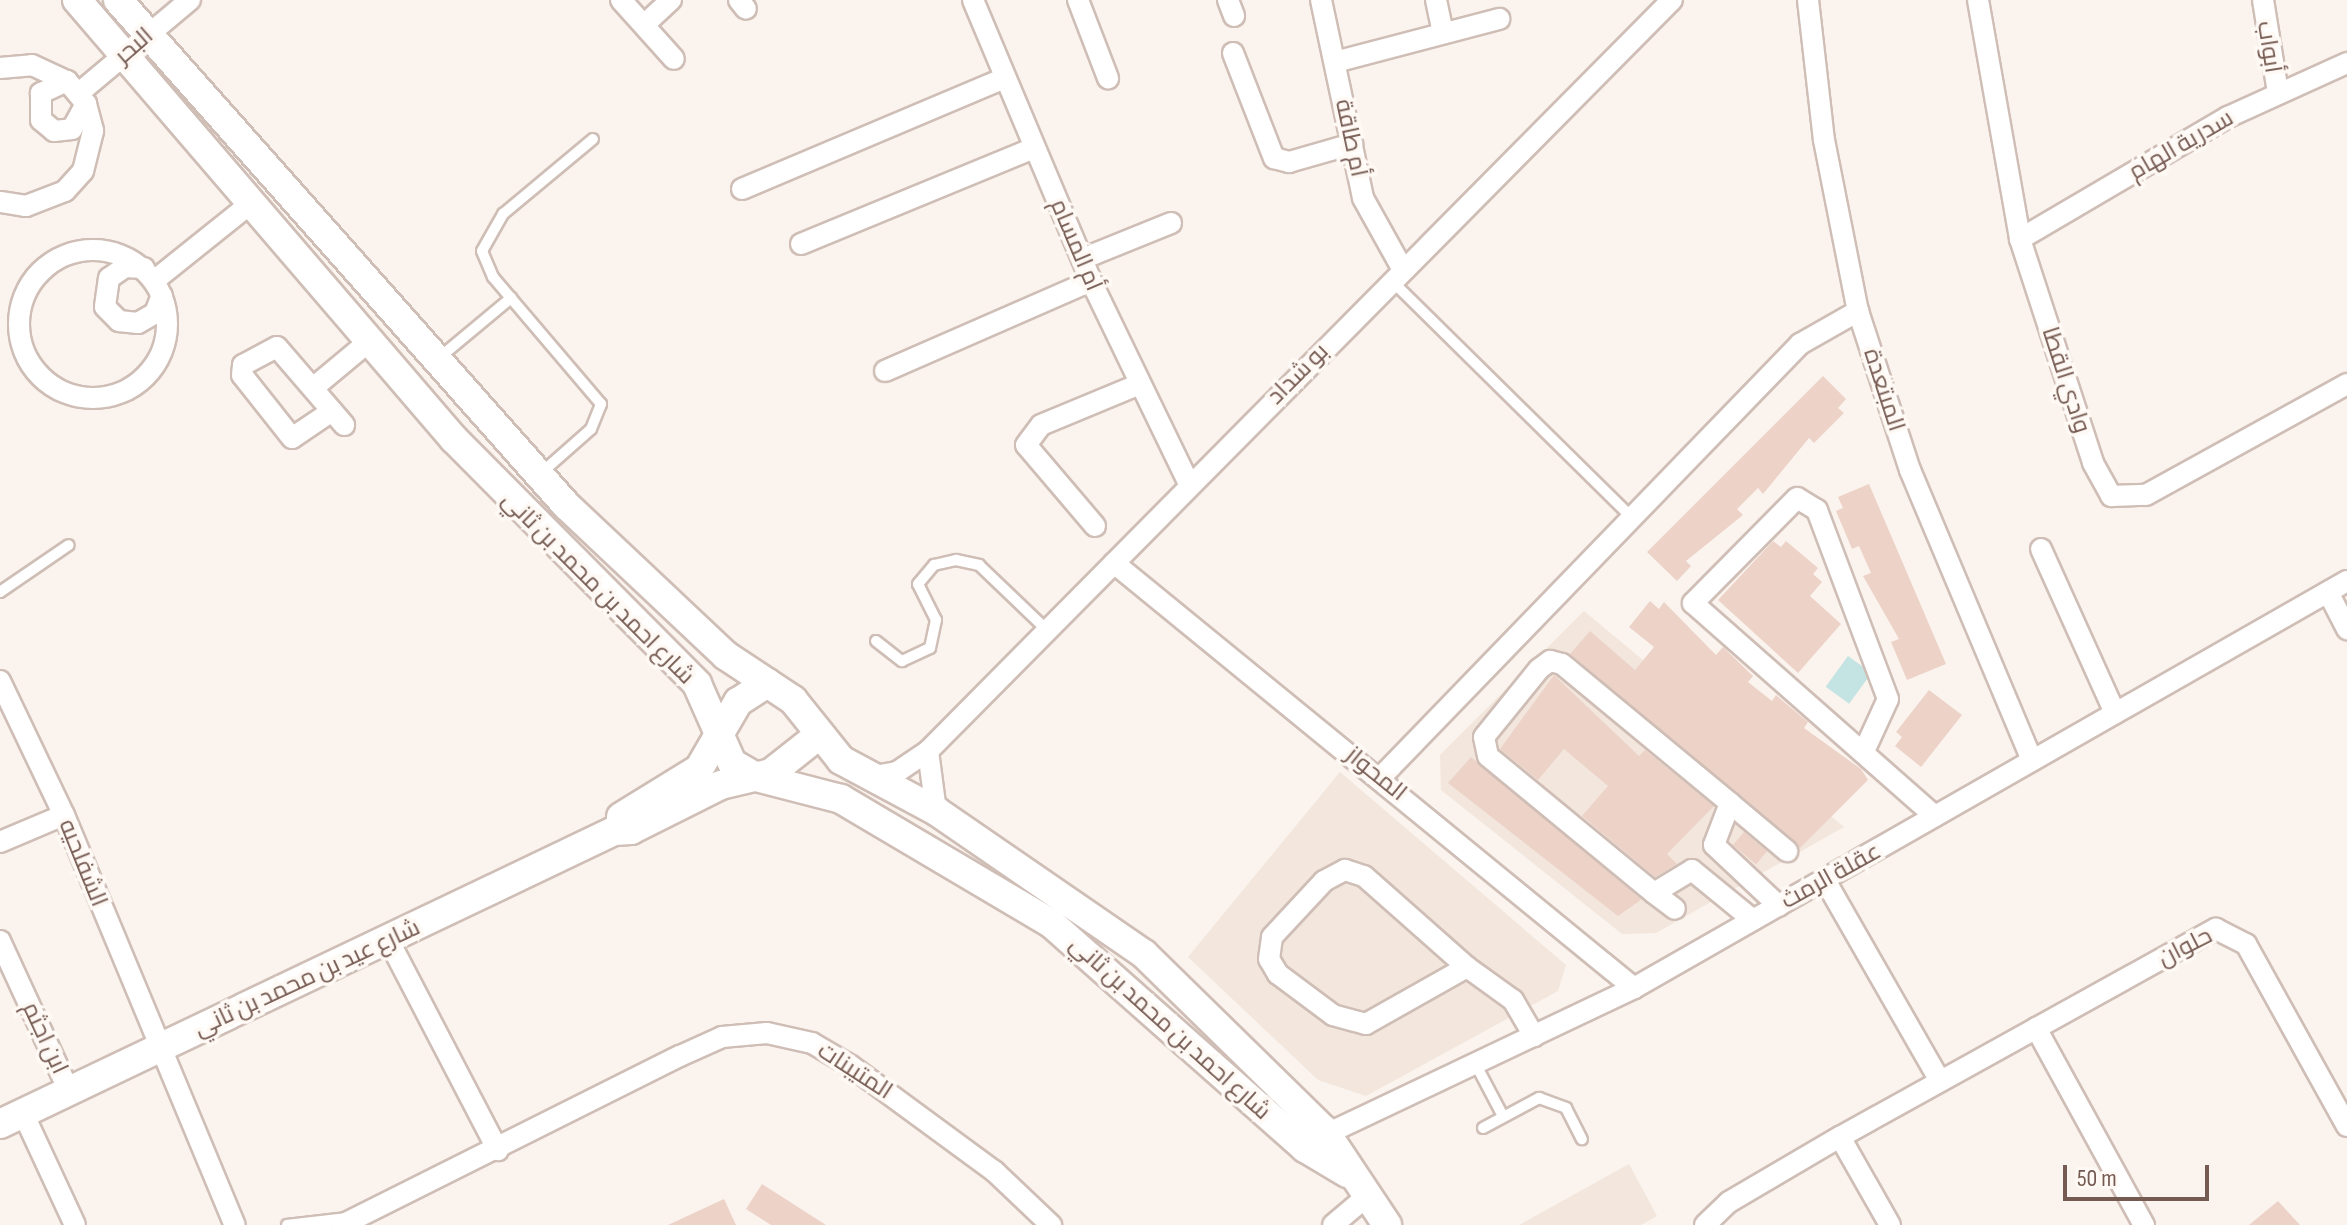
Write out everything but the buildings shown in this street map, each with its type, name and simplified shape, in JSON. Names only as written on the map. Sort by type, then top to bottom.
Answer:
[{"type":"street","name":"شارع احمد بن محمد بن ثاني","points":[[77,0],[367,343],[514,505],[697,684],[718,742],[732,763],[756,777],[841,799],[1052,924],[1315,1139]]},
{"type":"street","name":"شارع احمد بن محمد بن ثاني","points":[[118,0],[538,475],[725,655],[793,700],[819,735],[868,777],[936,811],[1144,954],[1315,1139],[1387,1225]]},
{"type":"street","name":"البحر","points":[[77,93],[190,0]]},
{"type":"street","points":[[621,0],[674,59]]},
{"type":"street","points":[[644,25],[671,0]]},
{"type":"street","name":"أم المسام","points":[[973,0],[1003,79],[1091,281],[1189,484]]},
{"type":"street","points":[[1078,0],[1108,78]]},
{"type":"street","name":"أم طاقة","points":[[1321,0],[1371,222],[1396,274]]},
{"type":"street","points":[[1436,0],[1443,33]]},
{"type":"street","name":"بو شداد","points":[[868,777],[897,772],[928,751],[1049,632],[1189,484],[1396,274],[1672,0]]},
{"type":"street","name":"المبتعدة","points":[[1808,0],[1824,140],[1858,311],[1910,470],[2032,760]]},
{"type":"street","name":"وادي القطا","points":[[1978,0],[2020,239],[2093,463],[2119,500],[2159,489],[2347,384]]},
{"type":"street","name":"أبواب","points":[[2263,0],[2278,93]]},
{"type":"street","points":[[1335,62],[1499,19]]},
{"type":"street","points":[[1233,53],[1274,158],[1289,162],[1352,144]]},
{"type":"street","name":"سدرية الهام","points":[[2020,239],[2278,93],[2347,63]]},
{"type":"street","points":[[0,68],[32,65],[77,93],[92,145],[75,182],[40,204],[0,202]]},
{"type":"street","points":[[742,189],[1003,79]]},
{"type":"street","points":[[801,244],[1034,148]]},
{"type":"street","points":[[154,281],[250,204]]},
{"type":"street","points":[[1082,259],[1171,223]]},
{"type":"street","points":[[98,250],[154,281],[162,345],[144,374],[116,393],[66,396],[29,364],[19,318],[30,288],[52,264],[98,250]]},
{"type":"street","points":[[885,371],[1091,281]]},
{"type":"street","points":[[1381,777],[1800,344],[1858,311]]},
{"type":"street","points":[[313,388],[367,343]]},
{"type":"street","points":[[265,347],[277,347],[313,388],[338,418],[292,438],[241,370],[265,347]]},
{"type":"street","points":[[1095,526],[1026,445],[1041,425],[1140,384]]},
{"type":"street","points":[[1865,749],[1888,699],[1817,510],[1797,498],[1693,603],[1865,749],[1935,816]]},
{"type":"street","points":[[2041,549],[2115,713]]},
{"type":"street","name":"المحواز","points":[[1114,563],[1381,777],[1634,988]]},
{"type":"street","name":"عقلة الرمث","points":[[1315,1139],[1634,988],[1826,882],[1935,816],[2347,581]]},
{"type":"street","points":[[2328,592],[2347,629]]},
{"type":"street","points":[[1675,909],[1483,747],[1539,669],[1562,664],[1787,851]]},
{"type":"street","name":"الشفلحيه","points":[[0,681],[64,815],[157,1048],[235,1225]]},
{"type":"street","name":"شارع عيد بن محمد بن ثاني","points":[[614,831],[623,816],[699,769],[718,742],[738,702],[767,683]]},
{"type":"street","name":"شارع عيد بن محمد بن ثاني","points":[[11,1118],[389,941],[614,831],[785,767],[819,735]]},
{"type":"street","points":[[928,751],[936,811]]},
{"type":"street","points":[[1730,803],[1714,845],[1779,906]]},
{"type":"street","points":[[0,842],[64,815]]},
{"type":"street","points":[[1654,893],[1692,870],[1753,920]]},
{"type":"street","points":[[1467,967],[1380,1019],[1349,1024],[1278,974],[1268,947],[1324,881],[1355,871],[1467,967],[1513,1000],[1534,1036]]},
{"type":"street","points":[[1826,882],[1940,1081]]},
{"type":"street","name":"حلوان","points":[[1705,1225],[1729,1202],[1840,1137],[2205,934],[2228,929],[2246,944],[2347,1126]]},
{"type":"street","name":"ابن اجثم","points":[[0,941],[69,1091]]},
{"type":"street","points":[[389,941],[498,1150]]},
{"type":"street","points":[[2036,1028],[2144,1225]]},
{"type":"street","name":"المتيبنات","points":[[346,1222],[498,1150],[708,1043],[767,1033],[812,1043],[851,1066],[994,1171],[1051,1225]]},
{"type":"street","points":[[11,1118],[75,1225]]},
{"type":"street","points":[[1840,1137],[1890,1225]]},
{"type":"street","points":[[1333,1225],[1358,1187]]},
{"type":"lane","points":[[538,475],[591,429],[602,409],[484,261],[487,233],[593,139]]},
{"type":"lane","points":[[1396,274],[1632,518]]},
{"type":"lane","points":[[436,361],[511,298]]},
{"type":"lane","points":[[0,592],[69,545]]},
{"type":"lane","points":[[876,641],[902,661],[930,648],[936,620],[918,584],[934,565],[956,560],[979,565],[1049,632]]},
{"type":"lane","points":[[1474,1062],[1503,1116]]},
{"type":"lane","points":[[1483,1128],[1539,1098],[1554,1100],[1582,1139]]},
{"type":"lane","points":[[287,1225],[346,1222]]},
{"type":"shaded area","points":[[1584,611],[1844,827],[1656,933],[1622,934],[1441,790],[1440,755]]},
{"type":"shaded area","points":[[1340,772],[1566,965],[1558,991],[1366,1096],[1318,1080],[1188,957]]},
{"type":"shaded area","points":[[1629,1164],[1657,1216],[1641,1225],[1519,1225]]},
{"type":"water","points":[[1848,656],[1871,673],[1849,704],[1826,687]]}]
